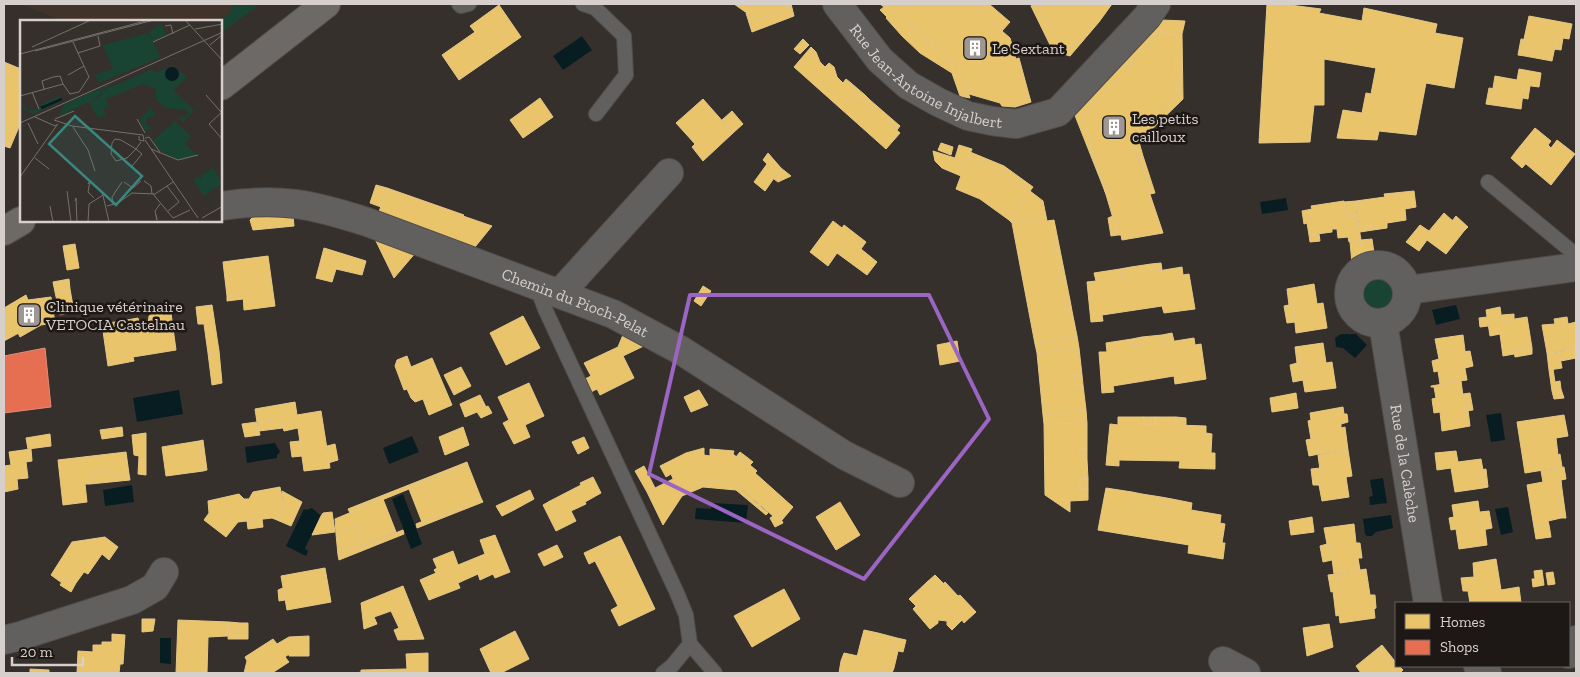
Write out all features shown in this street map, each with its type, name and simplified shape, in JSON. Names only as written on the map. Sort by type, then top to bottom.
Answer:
[{"type":"main road","points":[[222,67],[301,4]]},
{"type":"main road","points":[[222,85],[326,4]]},
{"type":"main road","points":[[4,215],[20,207]]},
{"type":"main road","points":[[4,231],[20,222]]},
{"type":"street","name":"Rue Jean-Antoine Injalbert","points":[[838,4],[880,60],[908,85],[968,116],[1016,124],[1058,112],[1147,17],[1156,4]]},
{"type":"street","points":[[548,289],[669,173]]},
{"type":"street","name":"Chemin du Pioch-Pelat","points":[[222,206],[269,201],[300,203],[326,209],[367,222],[613,314],[728,379],[844,455],[900,483]]},
{"type":"street","points":[[1381,265],[1390,267],[1399,273],[1405,281],[1408,290],[1407,300],[1399,315],[1383,323],[1373,323],[1364,320],[1356,314],[1351,305],[1350,286],[1362,270],[1371,266],[1381,265]]},
{"type":"street","points":[[1408,290],[1576,267]]},
{"type":"street","name":"Rue de la Calèche","points":[[1383,323],[1428,602]]},
{"type":"street","points":[[4,640],[132,600],[155,587],[164,572]]},
{"type":"street","points":[[1570,652],[1576,640]]},
{"type":"lane","points":[[459,4],[461,6],[468,4]]},
{"type":"lane","points":[[583,4],[595,8],[624,36],[626,75],[596,114]]},
{"type":"lane","points":[[1488,182],[1576,255]]},
{"type":"lane","points":[[548,289],[545,309],[677,593],[686,615],[690,644],[715,673]]},
{"type":"lane","points":[[662,673],[672,666],[690,644]]},
{"type":"highlighted area","points":[[690,295],[929,295],[989,419],[864,579],[649,474]]},
{"type":"shaded area","points":[[20,4],[233,4],[231,11],[220,20],[60,20]]},
{"type":"green space","points":[[233,4],[260,4],[222,32],[222,20],[220,20],[231,11]]},
{"type":"green space","points":[[1378,277],[1389,280],[1395,286],[1398,297],[1395,308],[1389,314],[1378,317],[1367,314],[1361,308],[1358,297],[1361,286],[1367,280]]},
{"type":"water","points":[[582,36],[592,50],[563,70],[553,56]]},
{"type":"water","points":[[1286,198],[1288,210],[1262,214],[1260,202]]},
{"type":"water","points":[[1456,305],[1460,319],[1436,325],[1432,310]]},
{"type":"water","points":[[1341,334],[1356,334],[1367,345],[1355,358],[1343,348],[1336,347],[1335,338]]},
{"type":"water","points":[[179,390],[183,414],[137,422],[133,398]]},
{"type":"water","points":[[1501,413],[1505,440],[1491,442],[1486,415]]},
{"type":"water","points":[[412,436],[419,452],[389,464],[383,448]]},
{"type":"water","points":[[275,443],[280,452],[277,458],[247,463],[245,447]]},
{"type":"water","points":[[1383,478],[1387,503],[1370,505],[1369,497],[1373,496],[1370,480]]},
{"type":"water","points":[[132,485],[134,502],[105,506],[103,490]]},
{"type":"water","points":[[403,494],[422,544],[411,549],[392,499]]},
{"type":"water","points":[[712,503],[748,505],[746,523],[695,519],[696,508],[711,509]]},
{"type":"water","points":[[1508,507],[1513,532],[1501,535],[1495,509]]},
{"type":"water","points":[[312,508],[321,516],[305,548],[308,551],[306,556],[286,546],[304,509]]},
{"type":"water","points":[[1391,515],[1393,528],[1376,532],[1372,536],[1365,534],[1363,519]]},
{"type":"water","points":[[160,638],[171,638],[171,664],[160,663]]},
{"type":"building: Homes","points":[[734,4],[787,4],[789,8],[757,20]]},
{"type":"building: Homes","points":[[787,4],[791,4],[794,16],[752,32],[746,13],[757,20],[789,8]]},
{"type":"building: Homes","name":"Le Sextant","points":[[880,4],[971,4],[1010,38],[1016,59],[1019,58],[1029,95],[1018,99],[1015,107],[1002,106],[1000,103],[969,94],[960,69],[894,10],[887,17],[880,10],[884,7]]},
{"type":"building: Homes","points":[[971,4],[989,4],[1010,22],[1002,31]]},
{"type":"building: Homes","points":[[1032,4],[1042,4],[1039,8],[1064,48],[1077,43],[1103,4],[1112,4],[1070,56],[1053,51],[1031,6]]},
{"type":"building: Homes","points":[[1042,4],[1103,4],[1077,43],[1064,48],[1039,8]]},
{"type":"building: Homes","points":[[1267,4],[1321,9],[1319,13],[1362,21],[1364,8],[1437,24],[1435,33],[1463,38],[1454,88],[1426,83],[1416,135],[1379,131],[1377,140],[1337,138],[1343,110],[1362,113],[1366,93],[1371,94],[1376,68],[1324,59],[1324,105],[1314,105],[1310,142],[1259,143]]},
{"type":"building: Homes","points":[[499,5],[521,37],[459,80],[442,55],[475,32],[470,26]]},
{"type":"building: Homes","points":[[894,10],[960,69],[970,98],[960,96],[952,73],[920,53],[886,18]]},
{"type":"building: Homes","points":[[1529,16],[1572,24],[1569,39],[1557,37],[1552,61],[1525,56],[1528,40],[1524,39]]},
{"type":"building: Homes","points":[[1162,20],[1185,21],[1182,34],[1183,99],[1139,142],[1143,156],[1138,157],[1131,138],[1176,95],[1175,34],[1164,34],[1161,31],[1083,117],[1106,194],[1074,113]]},
{"type":"building: Homes","name":"Les petits cailloux","points":[[1161,31],[1164,34],[1175,34],[1176,95],[1131,138],[1163,233],[1122,240],[1121,235],[1118,235],[1083,117]]},
{"type":"building: Homes","points":[[1557,37],[1563,38],[1561,50],[1554,49]]},
{"type":"building: Homes","points":[[803,39],[809,45],[800,54],[794,49]]},
{"type":"building: Homes","points":[[1521,39],[1528,40],[1525,56],[1518,55]]},
{"type":"building: Homes","points":[[811,47],[825,67],[829,63],[834,67],[837,77],[843,83],[846,79],[851,83],[855,93],[861,99],[865,95],[870,100],[873,109],[900,133],[886,149],[794,67]]},
{"type":"building: Homes","points":[[4,62],[20,69],[20,124],[10,148],[4,146]]},
{"type":"building: Homes","points":[[1519,69],[1541,73],[1539,87],[1524,85],[1521,109],[1493,105],[1496,89],[1493,88],[1495,76],[1517,80]]},
{"type":"building: Homes","points":[[851,83],[865,95],[861,99],[855,93]]},
{"type":"building: Homes","points":[[1524,85],[1530,86],[1528,99],[1523,98]]},
{"type":"building: Homes","points":[[1489,88],[1496,89],[1493,105],[1486,104]]},
{"type":"building: Homes","points":[[1029,95],[1031,102],[1015,107],[1018,99]]},
{"type":"building: Homes","points":[[540,98],[553,117],[523,138],[510,120]]},
{"type":"building: Homes","points":[[703,99],[733,133],[703,161],[692,147],[695,144],[676,123]]},
{"type":"building: Homes","points":[[870,100],[900,126],[897,130],[873,109]]},
{"type":"building: Homes","points":[[732,111],[743,124],[733,133],[722,120]]},
{"type":"building: Homes","points":[[1535,128],[1551,141],[1548,145],[1551,148],[1557,140],[1575,154],[1551,185],[1526,164],[1529,160],[1517,150]]},
{"type":"building: Homes","points":[[941,143],[953,147],[951,155],[938,150]]},
{"type":"building: Homes","points":[[959,145],[972,149],[961,176],[942,168],[935,161],[933,151],[955,158]]},
{"type":"building: Homes","points":[[1517,150],[1529,160],[1522,168],[1511,158]]},
{"type":"building: Homes","points":[[970,152],[1004,166],[1033,187],[1030,191],[1001,171],[968,157]]},
{"type":"building: Homes","points":[[768,153],[781,168],[765,191],[754,182],[767,164],[763,160]]},
{"type":"building: Homes","points":[[1143,156],[1155,193],[1150,194],[1138,157]]},
{"type":"building: Homes","points":[[968,157],[1001,171],[1030,191],[1009,220],[980,199],[956,189]]},
{"type":"building: Homes","points":[[781,168],[791,176],[778,182],[774,179]]},
{"type":"building: Homes","points":[[376,185],[387,188],[381,207],[370,203]]},
{"type":"building: Homes","points":[[387,188],[492,226],[475,247],[376,221]]},
{"type":"building: Homes","points":[[1030,191],[1043,201],[1046,216],[1012,223],[1009,220]]},
{"type":"building: Homes","points":[[1414,191],[1416,207],[1405,209],[1406,220],[1387,223],[1387,228],[1373,230],[1372,225],[1359,228],[1356,201],[1385,197],[1384,194]]},
{"type":"building: Homes","points":[[1344,201],[1346,217],[1357,216],[1361,240],[1349,242],[1348,237],[1338,238],[1337,229],[1332,229],[1332,232],[1309,235],[1307,223],[1304,224],[1302,211],[1312,209],[1311,206]]},
{"type":"building: Homes","points":[[1356,201],[1357,216],[1346,217],[1344,202]]},
{"type":"building: Homes","points":[[257,213],[293,215],[294,226],[253,230],[250,220]]},
{"type":"building: Homes","points":[[1444,213],[1464,231],[1446,254],[1427,240],[1419,251],[1406,242],[1420,225],[1429,231]]},
{"type":"building: Homes","points":[[1046,216],[1047,221],[1054,220],[1058,240],[1051,242],[1053,251],[1060,250],[1064,270],[1057,272],[1059,282],[1066,280],[1070,300],[1063,302],[1065,312],[1072,311],[1077,336],[1035,344],[1012,223]]},
{"type":"building: Homes","points":[[1113,216],[1118,235],[1111,236],[1108,218]]},
{"type":"building: Homes","points":[[1456,216],[1468,227],[1464,231],[1452,221]]},
{"type":"building: Homes","points":[[833,221],[842,228],[844,225],[866,242],[861,249],[877,262],[867,275],[837,253],[828,266],[810,252]]},
{"type":"building: Homes","points":[[1372,225],[1373,230],[1360,232],[1359,228]]},
{"type":"building: Homes","points":[[1319,234],[1320,241],[1310,242],[1309,235]]},
{"type":"building: Homes","points":[[374,237],[417,251],[394,278]]},
{"type":"building: Homes","points":[[1372,239],[1374,253],[1362,256],[1361,240]]},
{"type":"building: Homes","points":[[1058,240],[1060,250],[1053,251],[1051,242]]},
{"type":"building: Homes","points":[[1361,240],[1362,256],[1352,263],[1350,242]]},
{"type":"building: Homes","points":[[75,244],[79,268],[67,270],[63,246]]},
{"type":"building: Homes","points":[[324,248],[366,261],[362,275],[336,269],[332,282],[316,278]]},
{"type":"building: Homes","points":[[268,256],[275,306],[244,310],[243,293],[227,296],[223,262]]},
{"type":"building: Homes","points":[[1161,263],[1162,270],[1152,272],[1151,264]]},
{"type":"building: Homes","points":[[1151,264],[1152,272],[1182,267],[1183,275],[1189,274],[1195,309],[1164,313],[1162,306],[1102,315],[1103,321],[1091,322],[1087,282],[1096,281],[1094,273],[1120,269],[1121,277],[1132,275],[1131,267]]},
{"type":"building: Homes","points":[[1131,267],[1132,275],[1121,277],[1120,269]]},
{"type":"building: Homes","points":[[1064,270],[1066,280],[1059,282],[1057,272]]},
{"type":"building: Homes","points":[[69,279],[70,289],[55,292],[53,282]]},
{"type":"building: Homes","points":[[1314,284],[1317,304],[1323,303],[1327,328],[1296,333],[1293,304],[1289,305],[1287,289]]},
{"type":"building: Homes","points":[[703,286],[711,291],[701,306],[694,301]]},
{"type":"building: Homes","points":[[70,289],[74,312],[60,315],[55,292]]},
{"type":"building: Homes","points":[[243,293],[243,299],[227,301],[227,296]]},
{"type":"building: Homes","name":"Clinique vétérinaire VETOCIA Castelnau","points":[[26,295],[28,300],[51,297],[55,323],[41,325],[39,322],[4,341],[4,308]]},
{"type":"building: Homes","points":[[1070,300],[1072,311],[1065,312],[1063,302]]},
{"type":"building: Homes","points":[[1293,304],[1295,322],[1287,323],[1284,306]]},
{"type":"building: Homes","points":[[212,305],[219,351],[208,353],[204,324],[198,324],[196,307]]},
{"type":"building: Homes","points":[[1500,307],[1502,321],[1527,317],[1532,348],[1514,351],[1514,354],[1503,356],[1500,334],[1490,336],[1486,310]]},
{"type":"building: Homes","points":[[161,310],[162,314],[171,313],[176,350],[133,357],[134,361],[108,366],[102,324],[127,320],[129,329],[148,325],[149,316]]},
{"type":"building: Homes","points":[[1514,314],[1514,319],[1502,321],[1502,315]]},
{"type":"building: Homes","points":[[523,316],[540,348],[506,365],[490,333]]},
{"type":"building: Homes","points":[[1487,317],[1488,326],[1480,327],[1479,318]]},
{"type":"building: Homes","points":[[1567,317],[1568,324],[1576,322],[1576,349],[1547,353],[1542,325],[1555,324],[1554,319]]},
{"type":"building: Homes","points":[[138,318],[140,326],[129,329],[127,320]]},
{"type":"building: Homes","points":[[39,322],[41,325],[20,337],[18,333]]},
{"type":"building: Homes","points":[[625,330],[650,343],[623,356],[634,378],[600,395],[597,389],[589,393],[583,380],[591,376],[584,363],[618,347]]},
{"type":"building: Homes","points":[[1172,333],[1174,341],[1163,343],[1162,335]]},
{"type":"building: Homes","points":[[1162,335],[1163,343],[1194,338],[1195,345],[1201,344],[1206,379],[1175,384],[1174,376],[1113,386],[1114,392],[1102,393],[1099,352],[1107,352],[1106,343],[1132,339],[1133,347],[1144,345],[1142,337]]},
{"type":"building: Homes","points":[[1463,335],[1465,351],[1462,352],[1467,380],[1440,384],[1438,371],[1434,372],[1432,361],[1439,359],[1435,339]]},
{"type":"building: Homes","points":[[1077,336],[1079,348],[1037,353],[1035,344]]},
{"type":"building: Homes","points":[[1142,337],[1144,345],[1133,347],[1132,339]]},
{"type":"building: Homes","points":[[957,341],[960,361],[940,365],[937,345]]},
{"type":"building: Homes","points":[[1323,343],[1326,363],[1332,362],[1336,388],[1305,392],[1300,363],[1297,363],[1295,347]]},
{"type":"building: Homes","points":[[1079,348],[1082,375],[1074,375],[1076,385],[1083,385],[1086,410],[1043,415],[1037,353]]},
{"type":"building: Homes","points":[[1532,348],[1532,354],[1515,357],[1514,351]]},
{"type":"building: Homes","points":[[1576,349],[1576,358],[1561,361],[1559,352]]},
{"type":"building: Homes","points":[[219,351],[222,383],[212,385],[208,353]]},
{"type":"building: Homes","points":[[1470,351],[1473,366],[1465,368],[1462,352]]},
{"type":"building: Homes","points":[[1559,352],[1562,368],[1549,370],[1547,353]]},
{"type":"building: Homes","points":[[407,356],[411,367],[432,358],[452,405],[429,415],[423,399],[415,402],[411,398],[407,389],[404,390],[395,366],[397,360]]},
{"type":"building: Homes","points":[[1300,363],[1303,380],[1293,382],[1290,365]]},
{"type":"building: Homes","points":[[461,367],[471,386],[454,395],[444,375]]},
{"type":"building: Homes","points":[[1553,369],[1555,382],[1560,381],[1561,389],[1552,391],[1549,370]]},
{"type":"building: Homes","points":[[1074,375],[1082,375],[1083,385],[1076,385]]},
{"type":"building: Homes","points":[[1461,381],[1465,411],[1468,410],[1470,426],[1442,431],[1440,412],[1434,413],[1432,399],[1436,398],[1434,387],[1431,386]]},
{"type":"building: Homes","points":[[529,383],[544,416],[525,425],[530,437],[514,444],[503,423],[509,420],[498,397]]},
{"type":"building: Homes","points":[[1561,389],[1564,398],[1554,399],[1552,391]]},
{"type":"building: Homes","points":[[699,390],[708,405],[691,412],[684,397]]},
{"type":"building: Homes","points":[[1296,393],[1298,408],[1272,412],[1270,398]]},
{"type":"building: Homes","points":[[1470,393],[1473,410],[1465,411],[1463,394]]},
{"type":"building: Homes","points":[[480,395],[486,407],[488,406],[492,413],[481,418],[477,412],[465,417],[460,404]]},
{"type":"building: Homes","points":[[295,402],[297,415],[321,411],[330,468],[304,471],[298,428],[284,431],[281,419],[257,422],[255,409]]},
{"type":"building: Homes","points":[[1343,407],[1344,414],[1347,414],[1348,422],[1341,424],[1341,428],[1345,427],[1348,450],[1319,454],[1317,438],[1311,439],[1308,421],[1311,420],[1310,413]]},
{"type":"building: Homes","points":[[1086,410],[1087,423],[1044,424],[1043,415]]},
{"type":"building: Homes","points":[[1564,415],[1568,436],[1556,438],[1562,467],[1525,473],[1517,422]]},
{"type":"building: Homes","points":[[1118,417],[1144,417],[1144,425],[1155,425],[1155,417],[1176,417],[1176,425],[1206,426],[1206,433],[1212,434],[1211,453],[1215,453],[1215,469],[1179,468],[1180,461],[1119,460],[1119,466],[1106,465],[1110,424],[1118,425]]},
{"type":"building: Homes","points":[[1144,417],[1155,417],[1155,425],[1144,425]]},
{"type":"building: Homes","points":[[1176,417],[1186,418],[1186,426],[1176,425]]},
{"type":"building: Homes","points":[[281,419],[283,428],[259,431],[258,422]]},
{"type":"building: Homes","points":[[257,422],[260,435],[245,437],[242,424]]},
{"type":"building: Homes","points":[[1087,423],[1087,449],[1079,449],[1080,459],[1087,459],[1088,479],[1080,479],[1080,489],[1088,489],[1088,500],[1070,501],[1070,512],[1045,495],[1044,424]]},
{"type":"building: Homes","points":[[122,427],[123,436],[102,439],[100,430]]},
{"type":"building: Homes","points":[[463,427],[469,445],[445,455],[439,437]]},
{"type":"building: Homes","points":[[146,433],[146,475],[138,474],[139,456],[134,455],[132,435]]},
{"type":"building: Homes","points":[[50,434],[51,446],[28,449],[26,438]]},
{"type":"building: Homes","points":[[584,437],[589,448],[578,454],[572,442]]},
{"type":"building: Homes","points":[[1317,438],[1319,454],[1309,456],[1306,440]]},
{"type":"building: Homes","points":[[203,440],[207,470],[203,471],[199,441]]},
{"type":"building: Homes","points":[[199,441],[203,471],[166,476],[162,447]]},
{"type":"building: Homes","points":[[300,441],[302,456],[292,457],[290,442]]},
{"type":"building: Homes","points":[[335,444],[338,460],[328,463],[327,446]]},
{"type":"building: Homes","points":[[704,448],[704,455],[710,456],[710,449],[734,451],[733,454],[744,463],[748,458],[753,462],[750,465],[757,471],[755,473],[793,507],[782,520],[778,513],[773,516],[733,482],[704,480],[679,492],[671,474],[666,477],[660,466],[686,453]]},
{"type":"building: Homes","points":[[31,449],[32,461],[26,462],[28,478],[17,479],[18,489],[4,492],[4,466],[11,465],[9,452]]},
{"type":"building: Homes","points":[[1079,449],[1087,449],[1087,459],[1080,459]]},
{"type":"building: Homes","points":[[1348,450],[1352,476],[1346,477],[1349,497],[1322,501],[1319,485],[1322,485],[1318,455]]},
{"type":"building: Homes","points":[[1456,451],[1458,462],[1481,459],[1483,470],[1480,470],[1483,488],[1455,492],[1451,468],[1437,470],[1435,453]]},
{"type":"building: Homes","points":[[126,452],[129,474],[115,476],[105,472],[95,474],[90,480],[90,484],[85,484],[87,502],[63,505],[58,460]]},
{"type":"building: Homes","points":[[740,452],[748,458],[744,463],[736,457]]},
{"type":"building: Homes","points":[[467,462],[468,465],[350,513],[348,509]]},
{"type":"building: Homes","points":[[468,465],[481,498],[422,522],[409,489]]},
{"type":"building: Homes","points":[[644,466],[655,488],[647,492],[635,471]]},
{"type":"building: Homes","points":[[1564,467],[1566,479],[1561,480],[1562,489],[1557,490],[1561,518],[1548,521],[1549,525],[1534,527],[1527,485],[1543,482],[1541,471]]},
{"type":"building: Homes","points":[[1320,468],[1322,485],[1313,485],[1311,469]]},
{"type":"building: Homes","points":[[1486,469],[1488,487],[1483,488],[1480,470]]},
{"type":"building: Homes","points":[[105,472],[115,476],[129,474],[130,480],[90,484],[90,480],[95,474]]},
{"type":"building: Homes","points":[[593,477],[601,493],[585,502],[586,504],[571,511],[576,521],[562,528],[550,501]]},
{"type":"building: Homes","points":[[673,479],[682,496],[663,525],[647,492]]},
{"type":"building: Homes","points":[[1080,479],[1088,479],[1088,489],[1080,489]]},
{"type":"building: Homes","points":[[704,480],[733,482],[768,513],[766,515],[736,490],[703,487],[682,496],[679,492]]},
{"type":"building: Homes","points":[[280,487],[284,506],[277,520],[272,518],[238,522],[226,537],[204,520],[209,513],[208,501],[239,494],[244,499],[249,499],[253,492]]},
{"type":"building: Homes","points":[[1106,488],[1132,492],[1131,500],[1140,502],[1142,494],[1161,497],[1160,505],[1171,507],[1172,499],[1192,503],[1191,510],[1221,515],[1220,523],[1225,524],[1222,543],[1225,543],[1223,559],[1188,553],[1189,545],[1098,530]]},
{"type":"building: Homes","points":[[1562,489],[1566,518],[1561,518],[1557,490]]},
{"type":"building: Homes","points":[[530,490],[534,499],[514,510],[509,500]]},
{"type":"building: Homes","points":[[282,491],[302,502],[291,526],[277,520],[284,506]]},
{"type":"building: Homes","points":[[1132,492],[1142,494],[1140,502],[1131,500]]},
{"type":"building: Homes","points":[[1161,497],[1172,499],[1171,507],[1160,505]]},
{"type":"building: Homes","points":[[481,498],[483,502],[417,528],[416,524]]},
{"type":"building: Homes","points":[[383,499],[396,532],[363,545],[356,526],[336,534],[335,519]]},
{"type":"building: Homes","points":[[509,500],[514,510],[502,516],[496,506]]},
{"type":"building: Homes","points":[[550,501],[562,528],[556,531],[543,505]]},
{"type":"building: Homes","points":[[1478,501],[1482,530],[1485,529],[1487,545],[1459,549],[1456,529],[1451,530],[1449,518],[1454,517],[1452,505]]},
{"type":"building: Homes","points":[[840,502],[860,535],[836,550],[816,517]]},
{"type":"building: Homes","points":[[1489,511],[1492,528],[1482,530],[1480,512]]},
{"type":"building: Homes","points":[[332,512],[335,532],[312,535],[323,513]]},
{"type":"building: Homes","points":[[778,513],[783,523],[775,527],[770,518]]},
{"type":"building: Homes","points":[[1312,517],[1314,532],[1291,535],[1289,521]]},
{"type":"building: Homes","points":[[262,519],[263,527],[248,529],[247,521]]},
{"type":"building: Homes","points":[[1354,524],[1356,543],[1360,543],[1362,558],[1358,558],[1360,570],[1334,574],[1330,544],[1327,544],[1324,528]]},
{"type":"building: Homes","points":[[1549,525],[1551,537],[1536,539],[1534,527]]},
{"type":"building: Homes","points":[[356,526],[363,545],[338,555],[336,534]]},
{"type":"building: Homes","points":[[403,530],[404,534],[339,560],[338,555]]},
{"type":"building: Homes","points":[[495,535],[510,572],[495,578],[493,574],[480,580],[478,574],[458,583],[460,588],[429,600],[420,580],[436,573],[434,570],[437,568],[433,559],[453,551],[458,565],[485,554],[480,540]]},
{"type":"building: Homes","points":[[620,536],[625,546],[589,564],[584,553]]},
{"type":"building: Homes","points":[[105,537],[118,547],[109,560],[102,554],[88,574],[84,572],[76,583],[66,576],[62,583],[51,575],[72,542]]},
{"type":"building: Homes","points":[[1330,544],[1332,560],[1323,562],[1320,546]]},
{"type":"building: Homes","points":[[557,545],[563,557],[544,566],[538,554]]},
{"type":"building: Homes","points":[[625,546],[655,609],[619,626],[611,610],[618,606],[595,561]]},
{"type":"building: Homes","points":[[1496,559],[1501,590],[1519,587],[1521,602],[1470,602],[1468,591],[1463,591],[1461,578],[1474,577],[1473,563]]},
{"type":"building: Homes","points":[[325,568],[331,602],[287,610],[281,576]]},
{"type":"building: Homes","points":[[1366,569],[1370,595],[1375,595],[1375,618],[1340,623],[1339,615],[1336,616],[1333,591],[1340,590],[1338,574]]},
{"type":"building: Homes","points":[[1542,570],[1544,585],[1533,587],[1534,571]]},
{"type":"building: Homes","points":[[1553,572],[1555,584],[1548,585],[1546,573]]},
{"type":"building: Homes","points":[[1338,574],[1340,590],[1331,592],[1328,575]]},
{"type":"building: Homes","points":[[935,575],[943,583],[935,591],[927,582]]},
{"type":"building: Homes","points":[[66,576],[76,583],[71,592],[60,585]]},
{"type":"building: Homes","points":[[927,582],[935,591],[945,582],[976,612],[964,623],[962,620],[952,630],[947,625],[947,621],[938,620],[938,623],[930,629],[913,609],[916,606],[909,599]]},
{"type":"building: Homes","points":[[403,586],[424,639],[398,640],[394,630],[399,628],[391,611],[374,617],[377,624],[364,629],[361,603]]},
{"type":"building: Homes","points":[[283,588],[285,600],[279,601],[278,590]]},
{"type":"building: Homes","points":[[784,589],[800,619],[752,647],[734,616]]},
{"type":"building: Homes","points":[[142,619],[155,619],[153,631],[142,632]]},
{"type":"building: Homes","points":[[178,620],[229,622],[228,636],[208,637],[207,673],[176,673]]},
{"type":"building: Homes","points":[[229,622],[240,623],[236,639],[228,639]]},
{"type":"building: Homes","points":[[240,623],[248,623],[248,639],[236,639]]},
{"type":"building: Homes","points":[[1329,624],[1333,647],[1307,656],[1303,628]]},
{"type":"building: Homes","points":[[864,630],[878,633],[875,644],[861,641]]},
{"type":"building: Homes","points":[[515,631],[529,659],[501,673],[491,673],[480,649]]},
{"type":"building: Homes","points":[[878,633],[897,638],[894,650],[898,651],[894,668],[882,665],[881,671],[892,673],[839,673],[841,661],[855,665],[861,641],[875,644]]},
{"type":"building: Homes","points":[[112,634],[125,635],[123,664],[120,664],[119,673],[77,673],[78,651],[93,652],[93,645],[102,645],[102,642],[112,642]]},
{"type":"building: Homes","points":[[309,636],[309,656],[289,656],[289,654],[285,657],[289,662],[272,673],[244,673],[247,661],[245,657],[273,639],[277,644],[289,637]]},
{"type":"building: Homes","points":[[897,638],[906,640],[903,652],[894,650]]},
{"type":"building: Homes","points":[[1382,645],[1394,660],[1389,664],[1377,649]]},
{"type":"building: Homes","points":[[1377,649],[1389,664],[1394,660],[1395,667],[1400,667],[1403,670],[1400,673],[1361,673],[1356,666]]},
{"type":"building: Homes","points":[[428,653],[428,673],[357,673],[361,672],[361,670],[407,669],[406,654]]},
{"type":"building: Homes","points":[[844,653],[858,656],[855,665],[841,661]]},
{"type":"building: Homes","points":[[882,665],[894,668],[892,673],[881,671]]},
{"type":"building: Homes","points":[[30,669],[49,670],[49,673],[30,673]]},
{"type":"building: Shops","points":[[45,348],[51,407],[4,413],[4,356]]},
{"type":"place","name":"Le Sextant","points":[[975,48]]},
{"type":"place","name":"Les petits cailloux","points":[[1114,127]]},
{"type":"place","name":"Clinique vétérinaire VETOCIA Castelnau","points":[[29,315]]}]
